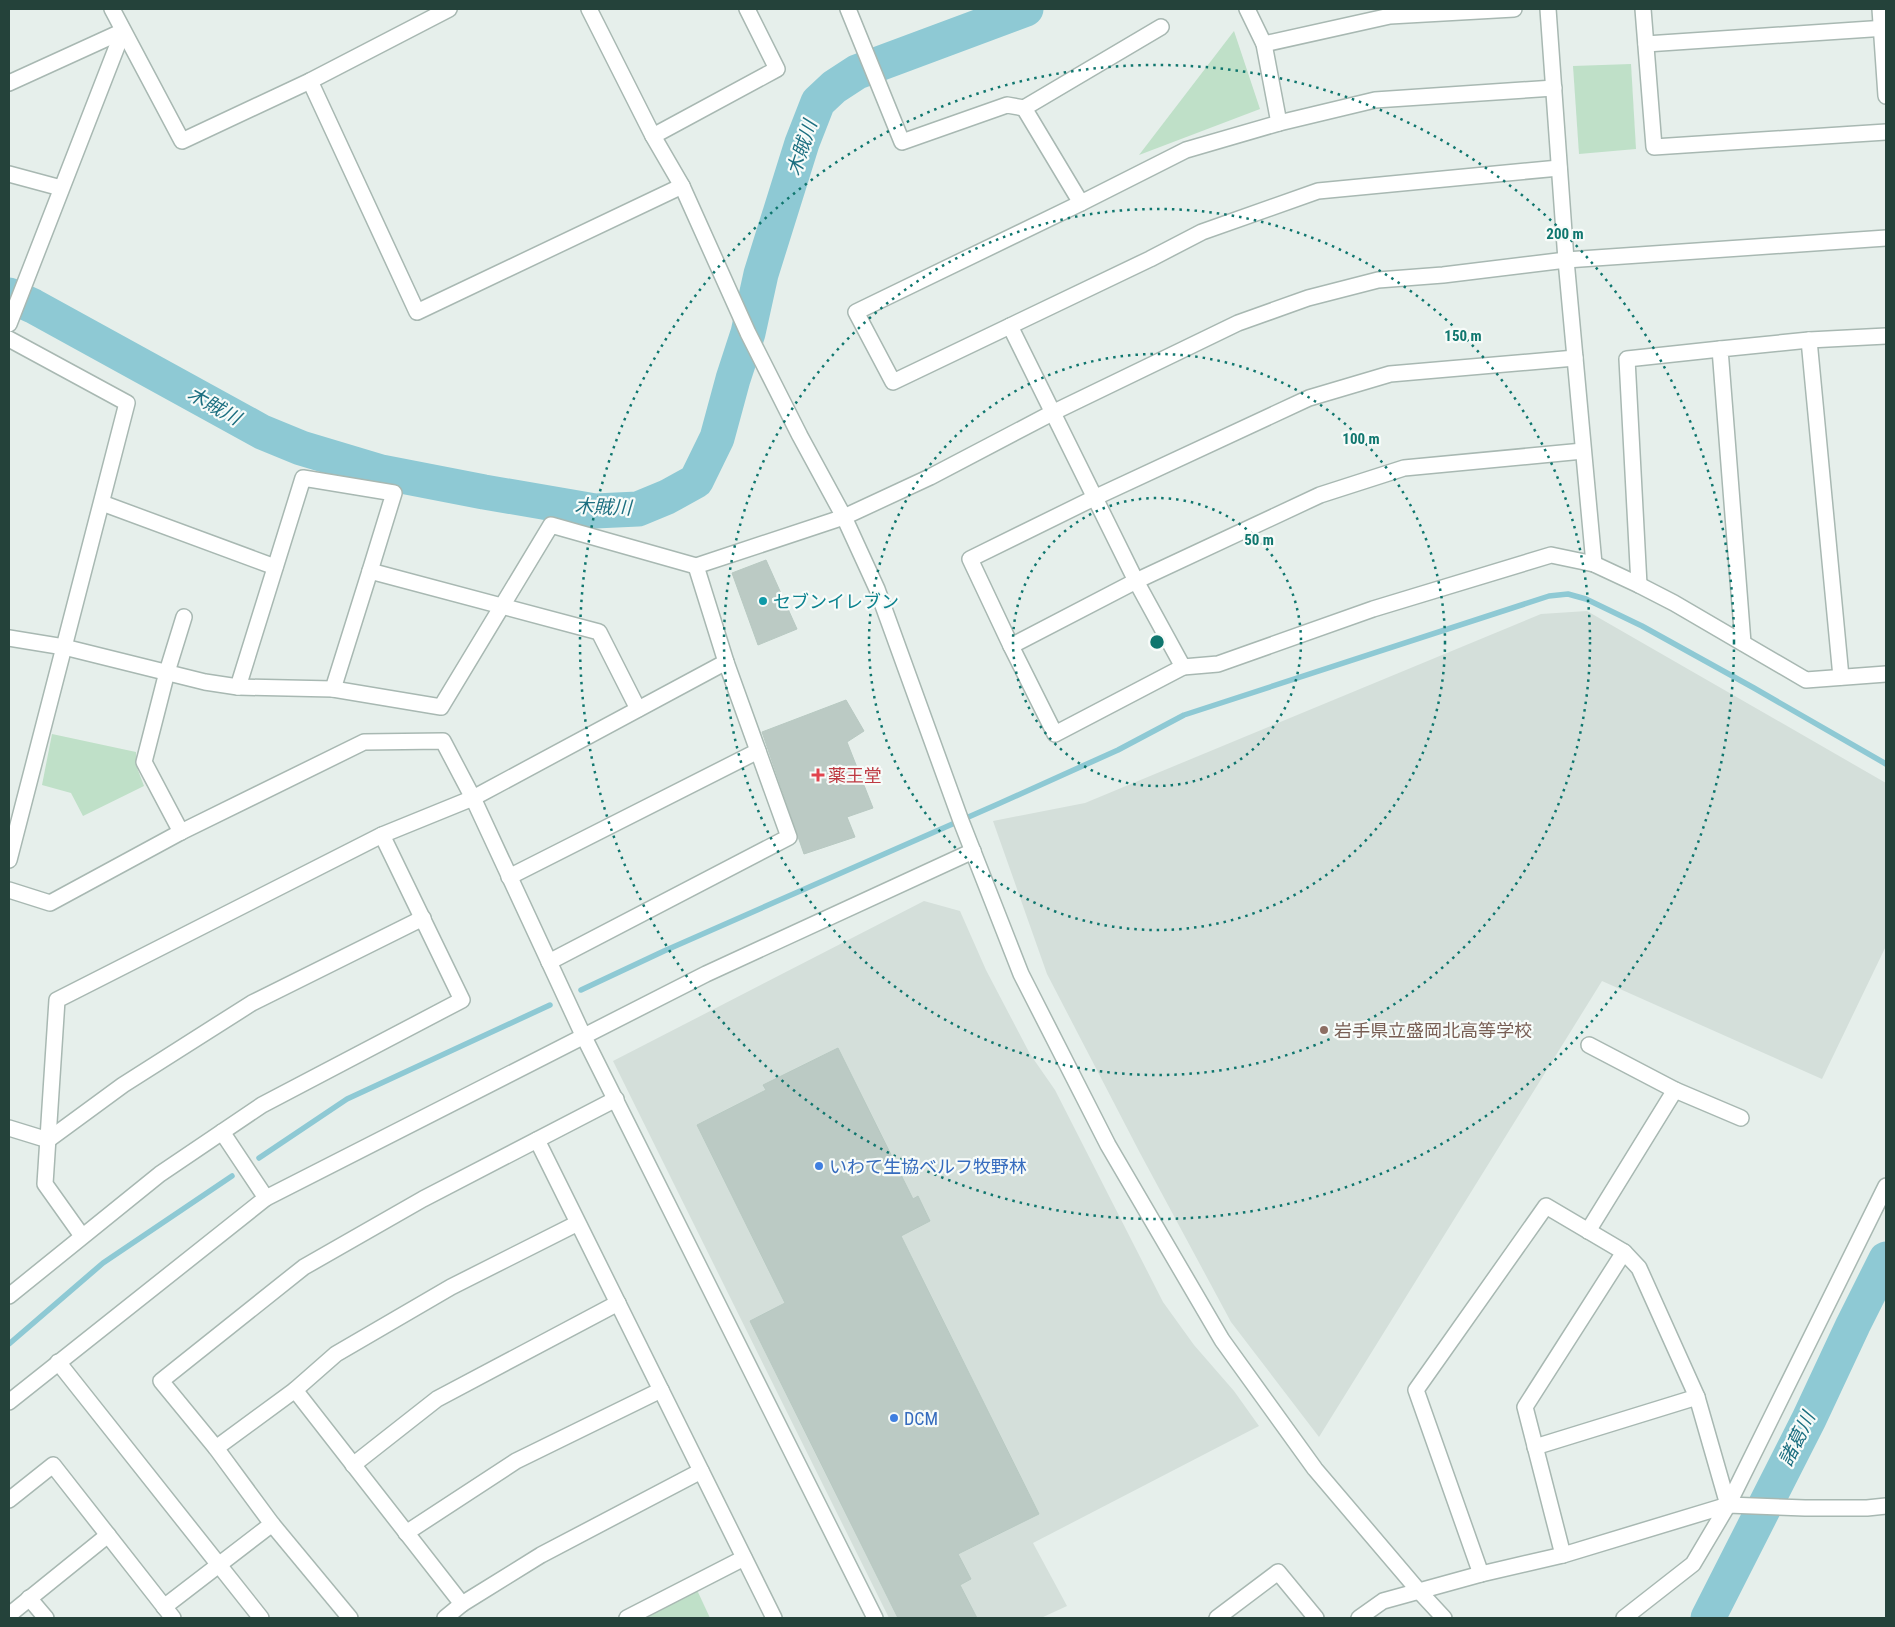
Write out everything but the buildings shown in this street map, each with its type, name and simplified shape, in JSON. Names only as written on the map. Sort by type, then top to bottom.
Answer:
[{"type":"street","points":[[112,9],[182,141],[310,81],[449,9]]},
{"type":"street","points":[[588,9],[653,136],[682,186],[748,333],[800,436],[844,517],[877,589],[973,851],[1021,974],[1099,1129],[1222,1340],[1314,1469],[1444,1618]]},
{"type":"street","points":[[653,136],[777,69],[747,9]]},
{"type":"street","points":[[848,9],[902,142],[1008,104],[1024,108],[1161,27]]},
{"type":"street","points":[[1247,9],[1264,44],[1279,123]]},
{"type":"street","points":[[1264,44],[1390,16],[1514,9]]},
{"type":"street","points":[[1548,9],[1566,260],[1594,564]]},
{"type":"street","points":[[1643,9],[1654,147],[1886,132]]},
{"type":"street","points":[[1880,9],[1884,28],[1886,96]]},
{"type":"street","points":[[1646,44],[1884,28]]},
{"type":"street","points":[[9,83],[122,31]]},
{"type":"street","points":[[11,319],[122,31]]},
{"type":"street","points":[[310,81],[417,312],[682,186]]},
{"type":"street","points":[[1554,88],[1375,100],[1279,123],[1186,150],[856,312],[893,382],[1150,259],[1202,232],[1318,191],[1559,168]]},
{"type":"street","points":[[1024,108],[1081,203]]},
{"type":"street","points":[[9,174],[62,188]]},
{"type":"street","points":[[9,638],[64,647],[238,687],[334,689],[441,706],[551,525],[696,566],[844,517],[930,477],[1052,413],[1238,323],[1308,298],[1378,280],[1443,275],[1566,260],[1886,238]]},
{"type":"street","points":[[1010,326],[1136,581],[1183,667]]},
{"type":"street","points":[[1638,585],[1627,359],[1810,340],[1886,336]]},
{"type":"street","points":[[9,339],[128,404],[9,856]]},
{"type":"street","points":[[1810,340],[1840,677]]},
{"type":"street","points":[[1720,349],[1743,643]]},
{"type":"street","points":[[1575,358],[1390,374],[1309,398],[1094,498],[970,559],[1055,734],[1183,667],[1218,664],[1373,610],[1551,554],[1594,564],[1638,585],[1674,603],[1806,680],[1886,674]]},
{"type":"street","points":[[1011,646],[1136,581],[1320,495],[1404,468],[1583,451]]},
{"type":"street","points":[[238,687],[303,478],[394,493],[334,689]]},
{"type":"street","points":[[102,504],[275,567]]},
{"type":"street","points":[[549,962],[789,837],[726,662],[696,566]]},
{"type":"street","points":[[370,571],[599,632],[638,709]]},
{"type":"street","points":[[181,832],[144,762],[167,672],[184,617]]},
{"type":"street","points":[[82,1236],[45,1184],[57,1000],[382,835],[473,798],[726,662]]},
{"type":"street","points":[[9,890],[50,903],[181,832],[364,742],[443,741],[473,798],[583,1035],[875,1618]]},
{"type":"street","points":[[510,877],[758,751]]},
{"type":"street","points":[[9,1296],[160,1174],[262,1105],[462,1000],[382,835]]},
{"type":"street","points":[[9,1402],[266,1198],[583,1035],[779,939],[973,851]]},
{"type":"street","points":[[48,1140],[123,1085],[252,1003],[423,918]]},
{"type":"street","points":[[1589,1045],[1675,1090],[1740,1118]]},
{"type":"street","points":[[1588,1231],[1675,1090]]},
{"type":"street","points":[[350,1618],[272,1524],[216,1448],[161,1380],[304,1267],[423,1199],[616,1099]]},
{"type":"street","points":[[9,1128],[48,1140]]},
{"type":"street","points":[[222,1132],[266,1198]]},
{"type":"street","points":[[537,1140],[774,1618]]},
{"type":"street","points":[[1624,1618],[1693,1564],[1735,1505],[1886,1186]]},
{"type":"street","points":[[1481,1574],[1416,1390],[1546,1206],[1624,1252],[1638,1268],[1697,1397],[1735,1505]]},
{"type":"street","points":[[216,1448],[295,1390],[336,1354],[451,1287],[572,1226]]},
{"type":"street","points":[[1563,1555],[1525,1407],[1624,1252]]},
{"type":"street","points":[[353,1465],[437,1399],[618,1303]]},
{"type":"street","points":[[58,1362],[261,1618]]},
{"type":"street","points":[[295,1390],[462,1604]]},
{"type":"street","points":[[406,1533],[516,1461],[661,1390]]},
{"type":"street","points":[[1535,1447],[1697,1397]]},
{"type":"street","points":[[9,1500],[53,1465],[169,1613],[219,1566],[272,1524]]},
{"type":"street","points":[[445,1618],[462,1604],[541,1555],[701,1471]]},
{"type":"street","points":[[1359,1618],[1383,1600],[1563,1555],[1735,1505],[1805,1508],[1867,1508],[1886,1506]]},
{"type":"street","points":[[9,1615],[108,1535]]},
{"type":"street","points":[[628,1618],[744,1558]]},
{"type":"street","points":[[1217,1618],[1278,1572],[1316,1618]]},
{"type":"street","points":[[29,1598],[46,1618]]},
{"type":"shaded area","name":"岩手県立盛岡北高等学校","points":[[1587,611],[1886,783],[1886,946],[1822,1079],[1602,981],[1319,1437],[1231,1322],[1140,1153],[1047,974],[993,821],[1085,803],[1541,614]]},
{"type":"shaded area","points":[[924,901],[960,911],[986,970],[1030,1054],[1055,1090],[1163,1302],[1194,1345],[1234,1391],[1259,1426],[1033,1543],[1067,1606],[1041,1618],[889,1618],[613,1061]]},
{"type":"green space","points":[[1234,31],[1260,109],[1139,155]]},
{"type":"green space","points":[[1631,64],[1636,149],[1579,154],[1573,66]]},
{"type":"green space","points":[[52,734],[136,752],[136,765],[144,786],[83,816],[71,793],[42,785]]},
{"type":"green space","points":[[697,1590],[710,1618],[643,1618]]},
{"type":"waterway","name":"木賊川","points":[[9,295],[33,306],[262,432],[301,448],[381,472],[484,492],[595,511],[638,509],[667,497],[696,481],[717,438],[748,333],[761,274],[802,143],[818,102],[834,87],[857,72],[1026,9]]},
{"type":"waterway","points":[[581,990],[664,951],[1118,750],[1184,715],[1549,596],[1568,594],[1586,599],[1642,626],[1886,764]]},
{"type":"waterway","points":[[259,1158],[347,1099],[550,1005]]},
{"type":"waterway","points":[[9,1344],[103,1263],[232,1176]]},
{"type":"waterway","name":"諸葛川","points":[[1708,1618],[1809,1419],[1886,1259]]},
{"type":"place","name":"セブンイレブン","points":[[763,601]]},
{"type":"place","name":"薬王堂","points":[[818,775]]},
{"type":"place","name":"岩手県立盛岡北高等学校","points":[[1324,1030]]},
{"type":"place","name":"いわて生協ベルフ牧野林","points":[[819,1166]]},
{"type":"place","name":"DCM","points":[[894,1418]]}]
